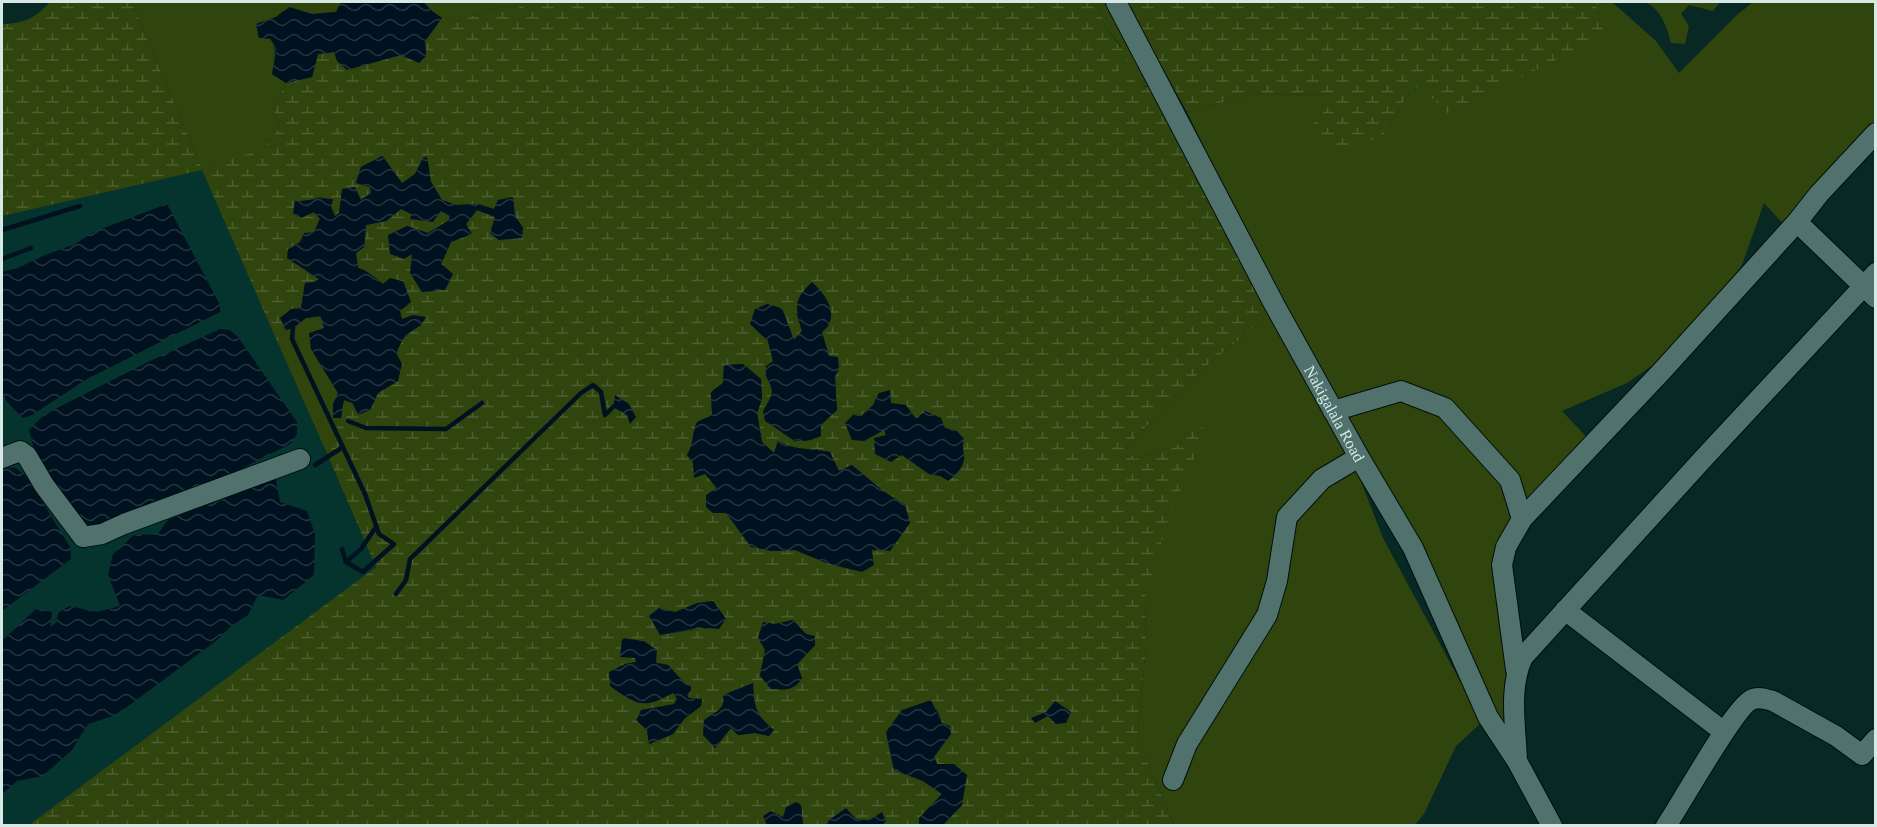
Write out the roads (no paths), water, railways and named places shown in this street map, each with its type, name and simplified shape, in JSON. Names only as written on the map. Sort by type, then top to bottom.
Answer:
[{"type":"street","name":"Nakigalala Road","points":[[1116,2],[1274,304],[1359,458],[1413,548],[1488,717],[1517,761],[1552,825]]},
{"type":"street","points":[[1517,761],[1514,687],[1516,670],[1502,566],[1506,547],[1522,519],[1662,371],[1875,133]]},
{"type":"street","points":[[1516,670],[1523,657],[1702,460],[1872,286],[1797,222]]},
{"type":"street","points":[[1333,411],[1401,391],[1445,408],[1510,480],[1522,519]]},
{"type":"street","points":[[2,458],[20,451],[27,456],[44,485],[83,537],[102,534],[300,459]]},
{"type":"street","points":[[1173,780],[1187,744],[1267,615],[1276,581],[1287,517],[1322,479],[1359,458]]},
{"type":"street","points":[[1565,610],[1724,732]]},
{"type":"street","points":[[1666,825],[1724,732],[1743,706],[1752,699],[1762,698],[1773,701],[1808,719],[1869,759],[1875,739]]},
{"type":"water","points":[[341,2],[423,2],[442,18],[425,41],[426,56],[419,63],[401,55],[347,70],[337,61],[334,52],[318,54],[312,77],[286,83],[272,74],[277,49],[271,39],[259,38],[256,24],[276,17],[289,7],[312,14],[336,12]]},
{"type":"water","points":[[382,156],[402,183],[415,174],[423,158],[427,157],[431,182],[442,200],[456,205],[478,204],[494,209],[498,200],[513,197],[515,216],[523,228],[522,238],[499,240],[490,233],[495,217],[477,210],[466,224],[472,234],[451,242],[441,264],[453,274],[445,290],[422,292],[410,273],[412,254],[404,259],[390,254],[388,235],[407,226],[428,233],[448,221],[450,216],[441,211],[433,222],[410,219],[412,214],[401,209],[386,221],[366,225],[364,247],[356,253],[358,268],[383,284],[390,278],[403,281],[411,302],[400,311],[402,319],[413,315],[426,317],[421,325],[405,335],[396,353],[402,364],[398,381],[378,393],[370,410],[358,415],[352,402],[344,400],[341,418],[333,418],[333,404],[338,393],[311,349],[309,333],[324,328],[321,316],[306,318],[293,328],[286,330],[280,318],[291,309],[301,308],[305,283],[319,279],[287,258],[288,249],[299,244],[304,233],[314,232],[320,219],[314,212],[301,218],[293,214],[295,201],[333,199],[331,207],[335,216],[339,213],[342,189],[355,187],[361,200],[371,193],[370,187],[356,183],[361,167]]},
{"type":"water","points":[[167,204],[220,305],[220,312],[87,379],[32,415],[23,418],[7,402],[2,390],[2,272],[18,268],[73,245],[96,231]]},
{"type":"water","points":[[812,282],[823,293],[830,306],[831,319],[822,332],[829,356],[838,357],[839,369],[835,377],[837,410],[821,425],[821,436],[811,440],[797,441],[765,421],[763,411],[772,390],[767,379],[766,366],[773,361],[768,341],[750,324],[755,309],[767,304],[782,308],[794,340],[802,331],[797,304],[801,294]]},
{"type":"water","points":[[220,329],[230,330],[238,337],[297,422],[297,434],[290,444],[198,491],[95,527],[82,523],[66,508],[35,453],[29,430],[45,414]]},
{"type":"water","points":[[743,364],[761,379],[762,399],[757,413],[762,442],[774,453],[778,441],[798,448],[830,452],[839,471],[852,465],[883,491],[905,505],[910,523],[890,551],[872,550],[874,565],[862,572],[829,564],[795,550],[771,551],[751,547],[726,513],[713,513],[706,507],[706,495],[717,488],[705,474],[694,478],[693,462],[687,455],[697,422],[712,415],[711,392],[723,383],[724,365]]},
{"type":"water","points":[[890,390],[891,403],[906,405],[916,419],[925,411],[941,418],[945,428],[956,430],[964,439],[963,463],[958,472],[948,481],[940,476],[929,474],[902,455],[891,462],[875,454],[874,438],[886,435],[884,430],[864,441],[852,440],[845,423],[854,414],[862,416],[873,405],[879,393]]},
{"type":"water","points":[[615,395],[629,404],[636,417],[630,424],[627,415],[613,407]]},
{"type":"water","points":[[2,467],[16,468],[28,478],[70,547],[71,559],[2,611]]},
{"type":"water","points":[[267,480],[276,480],[280,502],[307,511],[315,534],[314,575],[283,600],[258,595],[248,615],[231,626],[216,641],[116,715],[88,724],[72,750],[43,776],[17,781],[2,794],[2,641],[36,609],[52,612],[50,627],[56,623],[58,613],[69,606],[97,612],[120,606],[108,575],[113,554],[135,534],[157,535],[168,520]]},
{"type":"water","points":[[713,601],[726,619],[719,629],[698,627],[660,635],[649,616],[659,608],[675,612],[697,603]]},
{"type":"water","points":[[793,620],[806,634],[815,636],[815,645],[797,664],[802,678],[796,685],[789,689],[771,689],[760,676],[765,650],[758,638],[763,622],[775,624]]},
{"type":"water","points":[[622,638],[644,641],[657,650],[656,663],[668,665],[685,684],[691,685],[691,690],[687,695],[689,698],[702,699],[701,706],[684,719],[673,734],[649,744],[647,730],[636,720],[641,710],[674,704],[677,699],[673,693],[654,702],[640,703],[627,698],[610,686],[609,672],[625,664],[636,662],[635,658],[620,657]]},
{"type":"water","points":[[753,683],[759,715],[774,730],[769,736],[755,733],[738,735],[731,728],[715,748],[703,735],[704,720],[721,707],[723,695]]},
{"type":"water","points":[[931,700],[942,723],[950,726],[951,734],[934,757],[937,764],[954,764],[967,775],[962,805],[943,825],[919,825],[919,818],[942,794],[923,781],[894,770],[886,732],[902,710]]},
{"type":"water","points":[[1055,701],[1071,712],[1066,723],[1056,724],[1048,716],[1035,723],[1031,718],[1046,712]]},
{"type":"water","points":[[796,802],[801,805],[803,825],[767,825],[763,816],[771,811],[783,817],[786,807]]},
{"type":"water","points":[[846,808],[856,819],[868,821],[882,812],[886,821],[882,825],[827,825],[829,820]]},
{"type":"waterway","points":[[2,230],[80,206]]},
{"type":"waterway","points":[[2,259],[31,248]]},
{"type":"waterway","points":[[293,328],[292,339],[365,494],[379,534],[394,544],[363,572],[346,562]]},
{"type":"waterway","points":[[396,594],[406,580],[410,559],[581,393],[593,385],[601,392],[605,415],[613,407]]},
{"type":"waterway","points":[[348,421],[366,428],[446,429],[482,403]]},
{"type":"waterway","points":[[315,465],[343,447]]},
{"type":"waterway","points":[[342,549],[346,562],[361,549],[376,527]]}]
